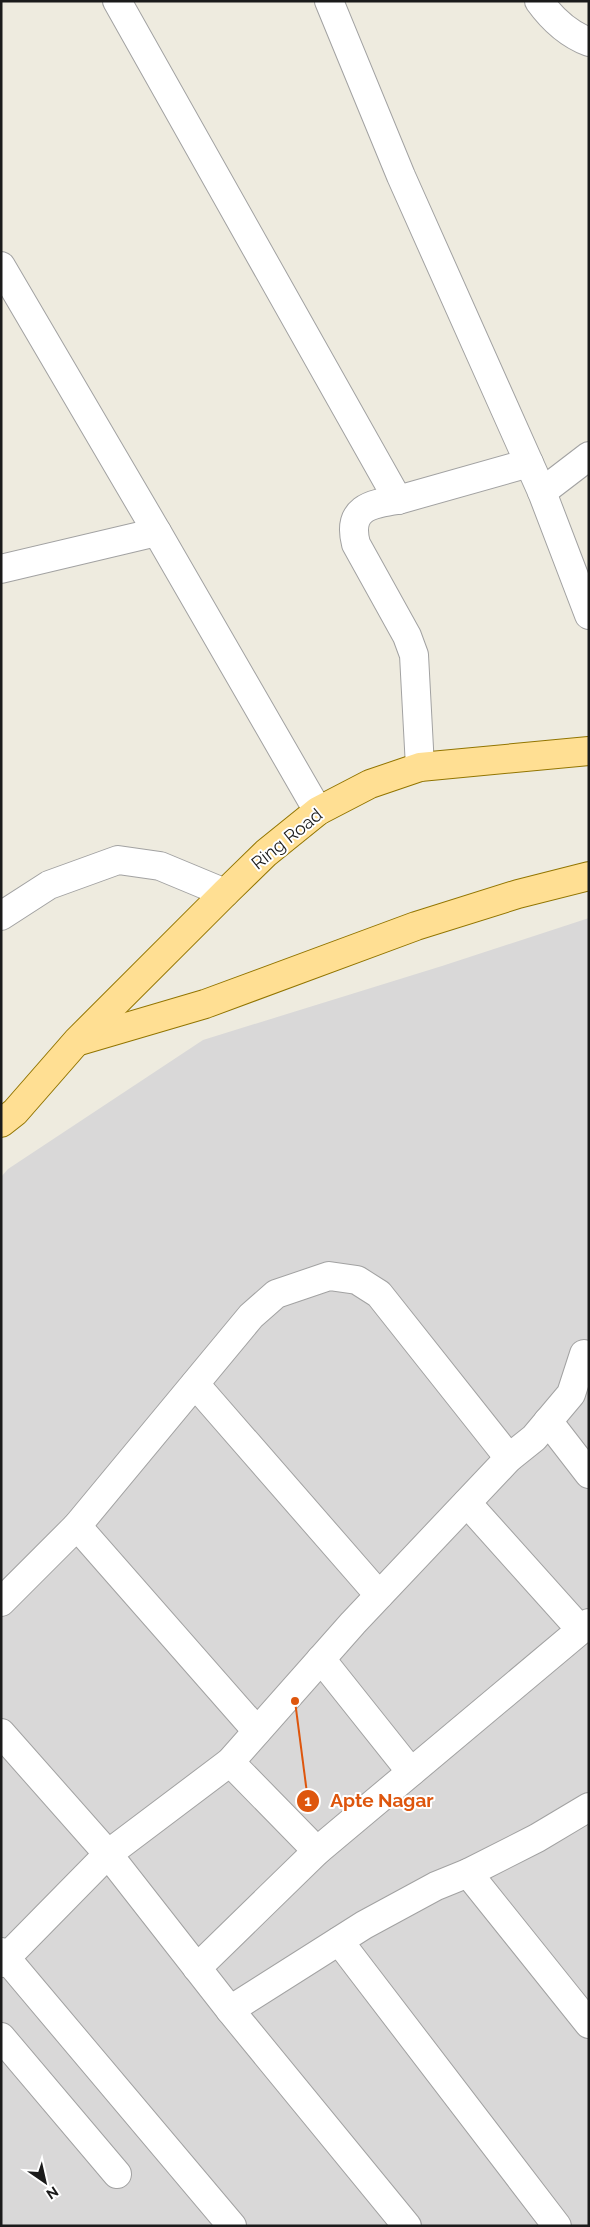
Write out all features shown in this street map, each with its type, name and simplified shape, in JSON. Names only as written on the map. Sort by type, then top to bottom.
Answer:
[{"type":"main road","name":"Ring Road","points":[[1,1123],[15,1112],[77,1041],[225,892],[266,853],[318,811],[370,784],[420,767],[589,751]]},
{"type":"main road","points":[[77,1041],[205,1004],[416,926],[518,894],[589,876]]},
{"type":"street","points":[[117,1],[398,500]]},
{"type":"street","points":[[329,1],[401,176],[542,492],[589,615]]},
{"type":"street","points":[[539,1],[559,24],[570,33],[589,42]]},
{"type":"street","points":[[1,266],[158,532],[318,811]]},
{"type":"street","points":[[542,492],[589,456]]},
{"type":"street","points":[[420,767],[414,655],[407,636],[356,544],[352,531],[356,517],[366,507],[398,500],[529,463]]},
{"type":"street","points":[[1,569],[158,532]]},
{"type":"street","points":[[1,916],[49,885],[118,860],[160,866],[225,892]]},
{"type":"street","points":[[1,1602],[77,1526],[251,1316],[276,1294],[329,1276],[357,1280],[379,1294],[510,1458]]},
{"type":"street","points":[[232,2226],[3,1958],[108,1854],[230,1762],[379,1596],[510,1458],[534,1438],[571,1394],[584,1354]]},
{"type":"street","points":[[195,1384],[379,1596]]},
{"type":"street","points":[[548,1421],[589,1474]]},
{"type":"street","points":[[197,1968],[317,1851],[584,1626],[467,1503]]},
{"type":"street","points":[[77,1526],[257,1731]]},
{"type":"street","points":[[321,1659],[410,1772]]},
{"type":"street","points":[[1,1733],[108,1854],[399,2223]]},
{"type":"street","points":[[230,1762],[317,1851]]},
{"type":"street","points":[[230,2010],[339,1941],[436,1886],[468,1873],[537,1838],[589,1807]]},
{"type":"street","points":[[468,1873],[589,2024]]},
{"type":"street","points":[[339,1941],[557,2226]]},
{"type":"street","points":[[1,2037],[117,2174]]},
{"type":"shaded area","points":[[589,918],[589,2226],[1,2226],[1,1177],[8,1169],[203,1040]]},
{"type":"place","name":"Apte Nagar","points":[[295,1701]]}]
